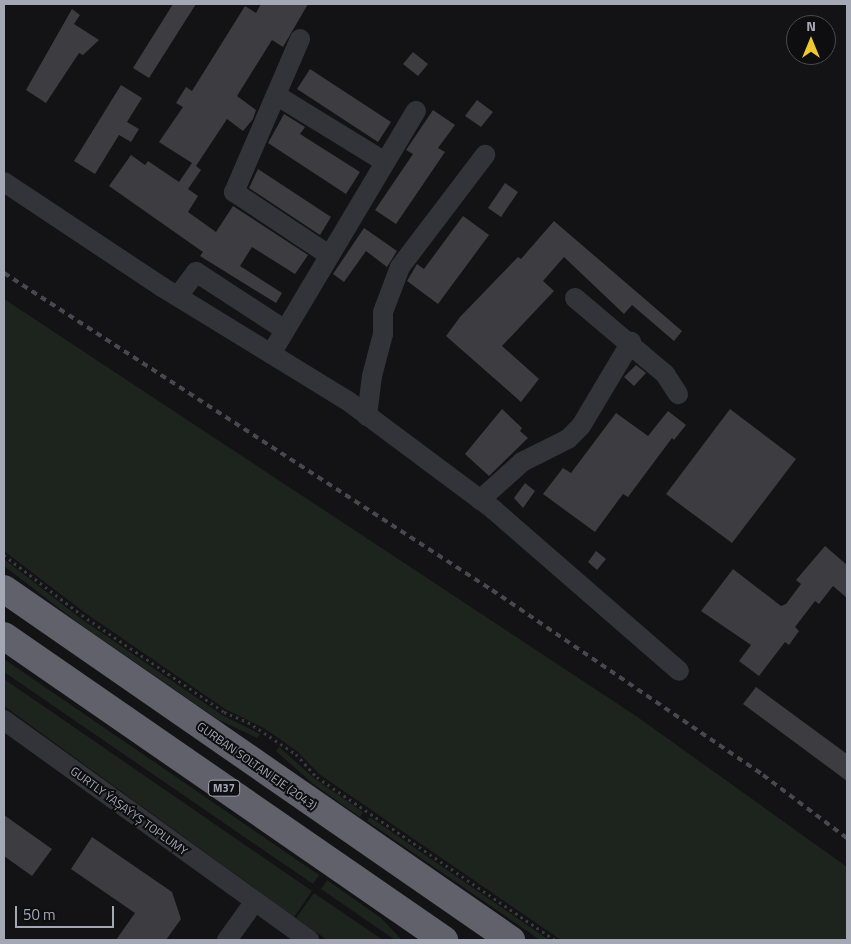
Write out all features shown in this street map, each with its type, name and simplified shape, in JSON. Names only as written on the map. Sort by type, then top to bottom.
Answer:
[{"type":"highway","points":[[4,580],[31,608]]},
{"type":"highway","name":"GURBAN SOLTAN EJE (2043)","points":[[4,589],[512,940]]},
{"type":"highway","name":"M37","points":[[4,636],[444,940]]},
{"type":"street","points":[[300,40],[234,192],[329,255]]},
{"type":"street","points":[[276,95],[385,162]]},
{"type":"street","points":[[271,354],[416,111]]},
{"type":"street","points":[[367,416],[372,376],[383,334],[383,312],[400,268],[484,155]]},
{"type":"street","points":[[4,182],[178,296],[367,416],[480,500],[680,671]]},
{"type":"street","points":[[178,296],[196,272],[285,330]]},
{"type":"street","points":[[575,298],[631,342],[665,374],[678,394]]},
{"type":"street","points":[[480,500],[522,462],[568,439],[581,426],[591,413],[631,342]]},
{"type":"street","name":"GURTLY ÝAŞAÝYŞ TOPLUMY","points":[[4,720],[309,940]]},
{"type":"street","points":[[227,940],[255,901]]},
{"type":"path","points":[[4,555],[82,615],[224,712],[248,722],[296,754],[317,777],[555,940]]},
{"type":"shaded area","points":[[4,299],[636,716],[847,867],[847,940],[561,940],[319,774],[298,752],[264,728],[225,709],[84,612],[4,551]]},
{"type":"shaded area","points":[[4,559],[80,618],[222,715],[260,734],[257,738],[219,720],[77,622],[4,566]]},
{"type":"shaded area","points":[[4,659],[319,875],[313,884],[4,672]]},
{"type":"shaded area","points":[[4,679],[312,891],[294,917],[4,706]]},
{"type":"shaded area","points":[[279,747],[315,779],[363,812],[360,817],[312,783],[276,751]]},
{"type":"shaded area","points":[[370,817],[549,940],[540,940],[367,821]]},
{"type":"shaded area","points":[[327,880],[381,918],[402,940],[395,940],[321,889]]},
{"type":"shaded area","points":[[314,893],[383,940],[327,940],[296,918]]},
{"type":"building","points":[[173,4],[196,4],[149,78],[133,68]]},
{"type":"building","points":[[261,4],[308,4],[283,47],[272,40],[237,96],[256,110],[253,119],[243,131],[227,119],[196,166],[201,170],[188,189],[198,196],[188,212],[216,232],[233,206],[308,255],[295,274],[252,247],[240,266],[282,293],[276,303],[200,256],[203,252],[109,186],[131,155],[145,165],[148,161],[179,182],[192,163],[159,142],[183,107],[176,103],[186,87],[192,91],[245,6],[256,13]]},
{"type":"building","points":[[72,9],[80,15],[74,24],[99,40],[83,55],[79,53],[46,103],[26,90]]},
{"type":"building","points":[[413,52],[428,64],[418,76],[403,64]]},
{"type":"building","points":[[310,69],[391,122],[378,142],[297,89]]},
{"type":"building","points":[[121,85],[142,98],[127,122],[139,129],[131,142],[119,135],[95,174],[74,161]]},
{"type":"building","points":[[477,100],[493,112],[481,127],[465,116]]},
{"type":"building","points":[[433,110],[455,125],[438,148],[445,152],[396,224],[375,210],[413,154],[406,150]]},
{"type":"building","points":[[284,114],[305,127],[300,134],[360,172],[346,194],[268,143]]},
{"type":"building","points":[[258,169],[331,217],[320,235],[249,188]]},
{"type":"building","points":[[505,183],[518,192],[501,217],[488,208]]},
{"type":"building","points":[[463,216],[489,235],[438,304],[407,281],[417,264],[424,269]]},
{"type":"building","points":[[554,221],[682,331],[674,341],[632,305],[624,314],[564,257],[543,281],[554,291],[502,346],[539,379],[521,402],[446,336],[460,317],[518,257],[521,259]]},
{"type":"building","points":[[364,228],[397,251],[387,267],[366,251],[344,282],[333,274]]},
{"type":"building","points":[[636,365],[646,373],[634,386],[624,377]]},
{"type":"building","points":[[502,409],[522,428],[520,431],[528,438],[489,476],[465,454]]},
{"type":"building","points":[[730,409],[796,459],[732,543],[666,494]]},
{"type":"building","points":[[668,411],[686,425],[674,440],[672,438],[628,497],[623,494],[595,532],[543,494],[563,468],[571,473],[616,413],[648,436]]},
{"type":"building","points":[[525,483],[535,491],[523,508],[514,498]]},
{"type":"building","points":[[825,546],[847,565],[847,598],[833,586],[819,604],[815,601],[795,627],[799,631],[789,645],[785,642],[759,676],[739,661],[751,645],[701,611],[733,569],[781,606],[786,604],[801,584],[796,580]]},
{"type":"building","points":[[596,551],[606,559],[597,570],[588,562]]},
{"type":"building","points":[[756,687],[847,754],[847,781],[743,704]]},
{"type":"building","points":[[4,815],[52,849],[32,876],[4,856]]},
{"type":"building","points":[[92,837],[172,892],[181,919],[166,940],[116,940],[135,913],[71,869]]},
{"type":"railway","points":[[4,273],[492,590],[763,775],[847,838]]}]
